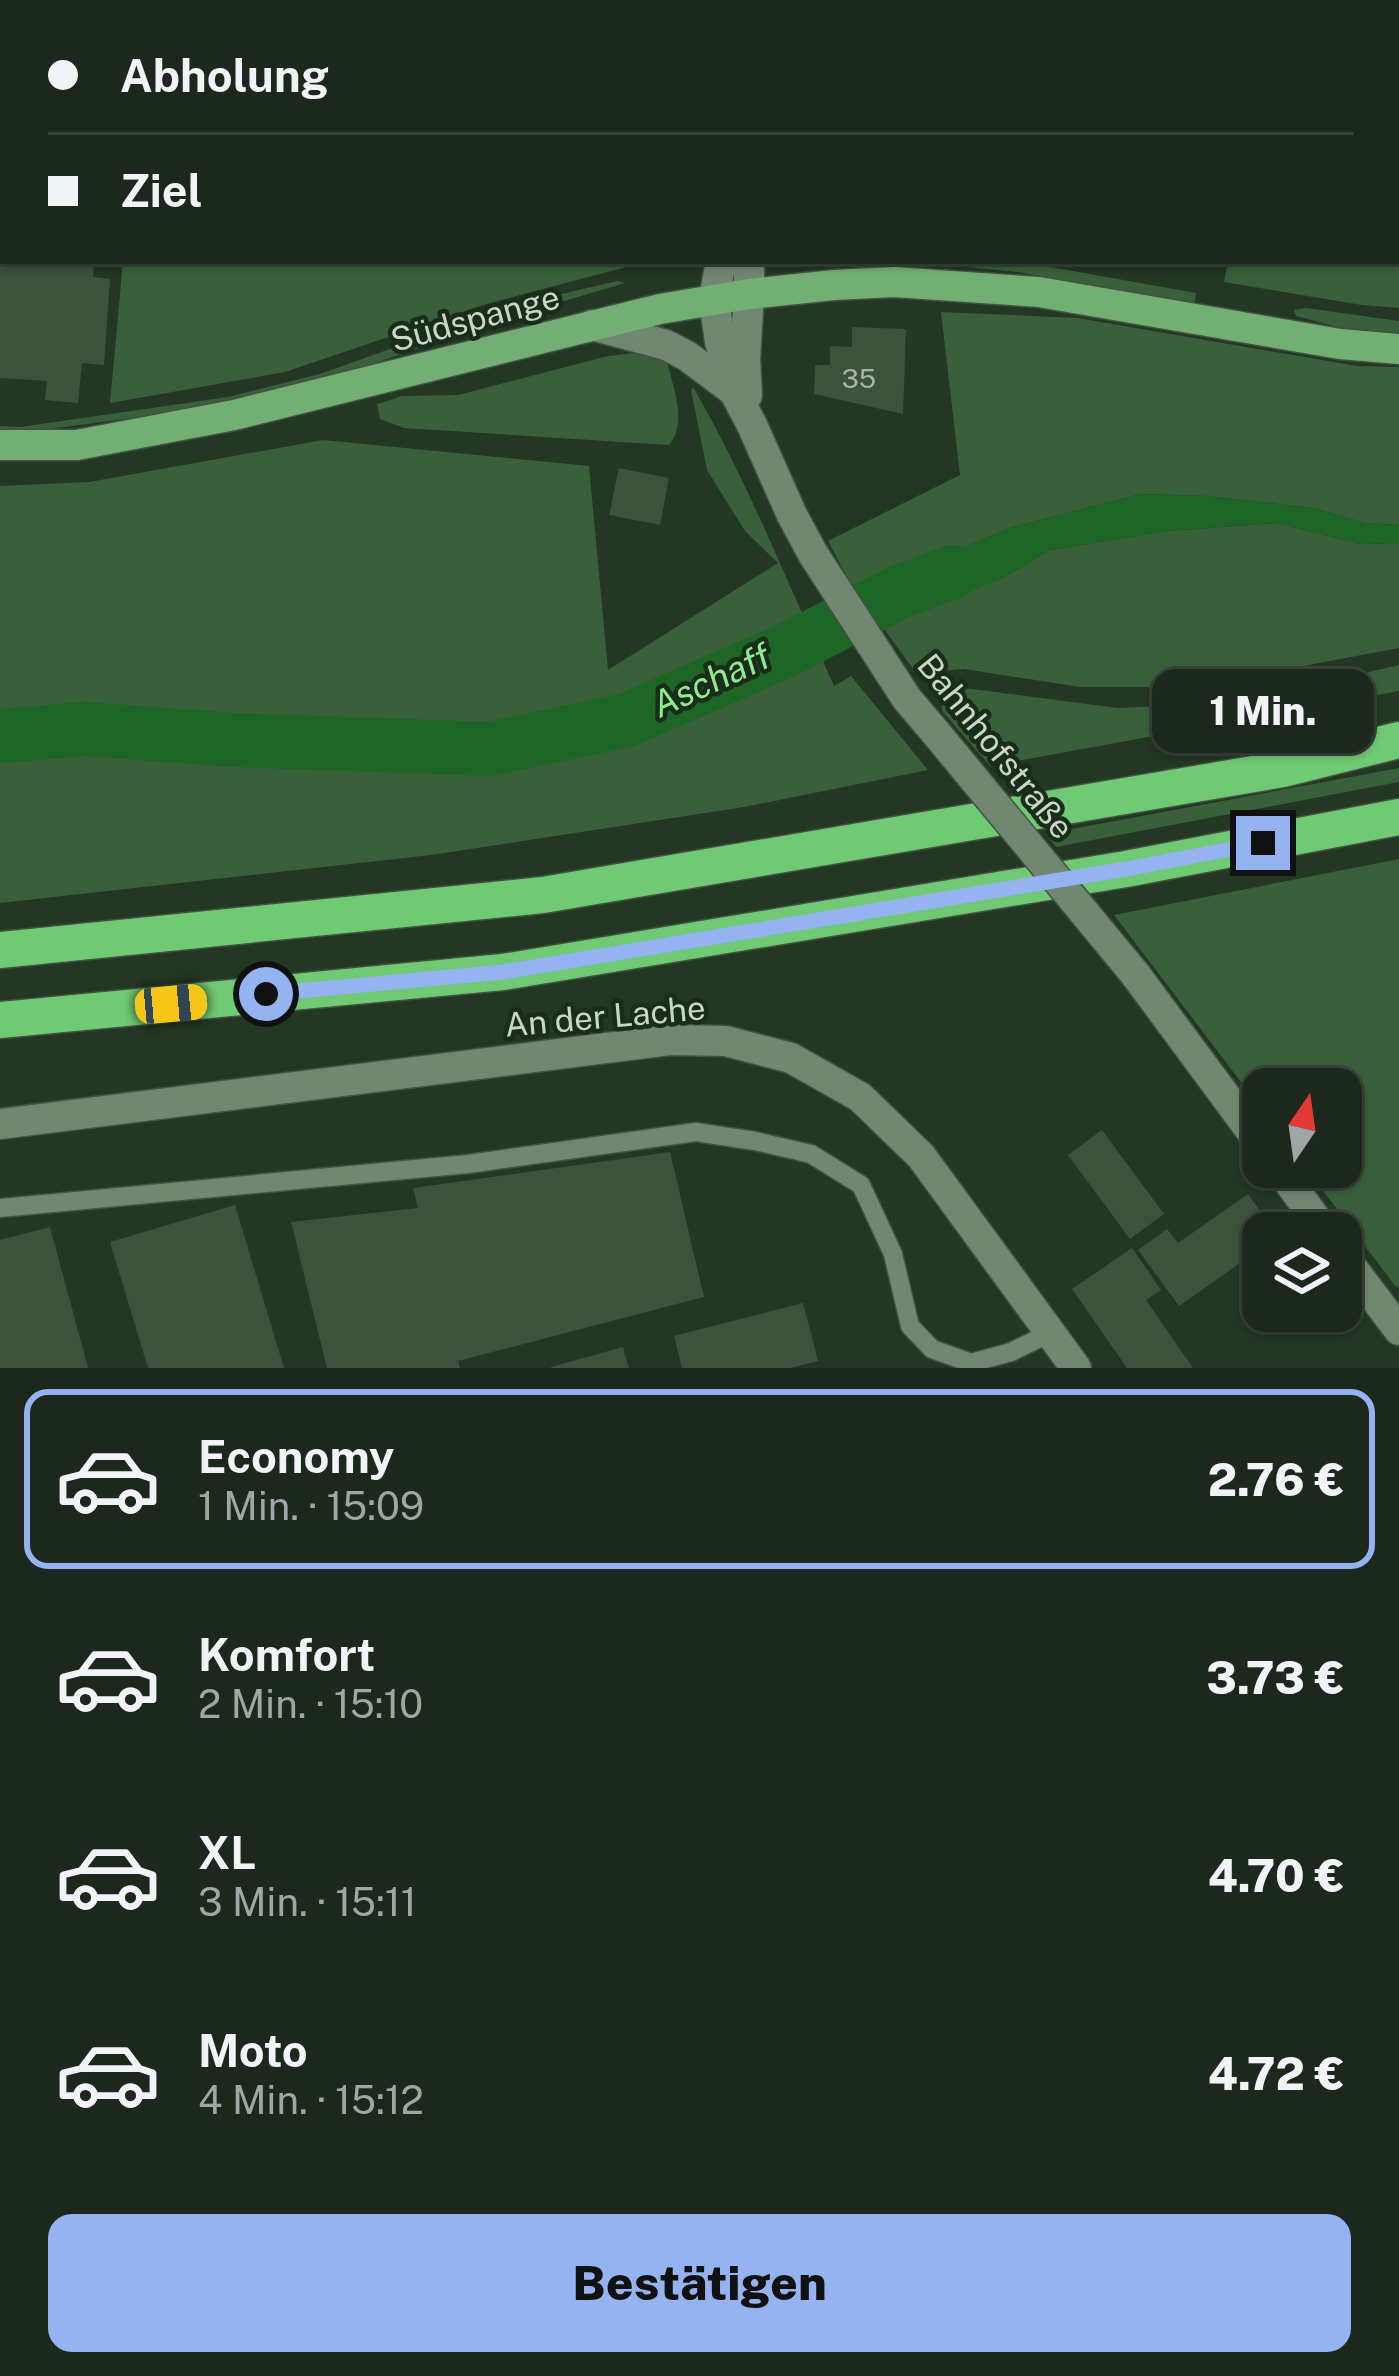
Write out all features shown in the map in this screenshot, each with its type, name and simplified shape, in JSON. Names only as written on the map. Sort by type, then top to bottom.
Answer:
[{"type":"highway","points":[[0,950],[543,895],[1283,769],[1399,740]]},
{"type":"highway","points":[[0,1020],[503,972],[1126,869],[1399,817]]},
{"type":"main road","name":"Südspange","points":[[0,445],[77,445],[235,415],[592,325],[715,299],[894,282],[1039,292],[1340,344],[1399,349]]},
{"type":"street","name":"Bahnhofstraße","points":[[721,264],[715,299],[719,342],[734,391],[813,554],[907,699],[1136,974],[1242,1118]]},
{"type":"street","name":"Bahnhofstraße","points":[[749,264],[745,359],[752,424]]},
{"type":"street","name":"Bahnhofstraße","points":[[592,325],[666,345],[734,391]]},
{"type":"street","name":"An der Lache","points":[[0,1124],[670,1040],[726,1041],[791,1058],[860,1097],[921,1156],[1076,1368]]},
{"type":"street","points":[[1362,1281],[1399,1330]]},
{"type":"lane","points":[[0,1208],[468,1164],[696,1132],[811,1154],[861,1185],[893,1254],[910,1326],[932,1349],[971,1364],[1050,1333]]},
{"type":"shaded area","points":[[123,264],[638,264],[483,305],[285,372],[110,403]]},
{"type":"shaded area","points":[[1034,264],[1196,293],[1194,305],[1019,272],[966,267]]},
{"type":"shaded area","points":[[1227,264],[1399,264],[1399,308],[1362,305],[1224,282]]},
{"type":"shaded area","points":[[625,283],[323,381],[230,405],[0,432],[0,426],[228,397],[320,374],[507,307]]},
{"type":"shaded area","points":[[1294,310],[1399,321],[1399,334],[1353,331],[1296,316]]},
{"type":"shaded area","points":[[941,312],[1078,318],[1357,366],[1399,367],[1399,525],[1365,523],[1313,508],[1140,494],[1010,528],[875,584],[999,580],[1050,550],[1168,531],[1277,523],[1361,544],[1399,543],[1399,648],[1277,671],[1153,687],[1080,687],[964,669],[916,673],[848,579],[828,541],[960,475]]},
{"type":"shaded area","points":[[642,352],[667,362],[678,416],[669,445],[404,428],[380,419],[377,404],[402,396],[458,395],[608,356]]},
{"type":"shaded area","points":[[693,387],[750,497],[834,686],[851,676],[928,770],[744,807],[431,855],[0,903],[0,486],[89,482],[323,440],[589,466],[608,670],[778,563],[745,531],[707,470]]},
{"type":"shaded area","points":[[1140,494],[1313,508],[1365,523],[1399,525],[1399,543],[1361,544],[1277,523],[1168,531],[1050,550],[999,580],[907,615],[874,583],[1010,528]]},
{"type":"shaded area","points":[[1399,665],[1399,691],[990,766],[942,711],[942,698],[957,687],[1118,708],[1185,705],[1304,687]]},
{"type":"shaded area","points":[[1399,768],[1399,782],[1056,847],[1045,834]]},
{"type":"shaded area","points":[[1399,859],[1399,1286],[1362,1242],[1362,1212],[1339,1212],[1321,1188],[1362,1188],[1362,1068],[1242,1068],[1242,1083],[1114,915]]},
{"type":"building","points":[[0,264],[94,264],[93,277],[110,279],[104,365],[82,363],[78,403],[45,400],[47,381],[0,378]]},
{"type":"building","points":[[852,327],[906,329],[903,414],[814,394],[815,365],[830,365],[830,346],[852,347]]},
{"type":"building","points":[[619,468],[669,478],[660,525],[609,515]]},
{"type":"building","points":[[1102,1130],[1164,1214],[1130,1239],[1068,1155]]},
{"type":"building","points":[[670,1152],[704,1297],[458,1361],[460,1368],[327,1368],[291,1222],[418,1208],[413,1188]]},
{"type":"building","points":[[1248,1194],[1261,1212],[1242,1212],[1242,1262],[1179,1306],[1138,1250],[1167,1229],[1178,1243]]},
{"type":"building","points":[[235,1205],[284,1368],[148,1368],[110,1242]]},
{"type":"building","points":[[50,1227],[88,1368],[0,1368],[0,1240]]},
{"type":"building","points":[[1132,1248],[1161,1290],[1146,1300],[1193,1368],[1127,1368],[1072,1289]]},
{"type":"building","points":[[803,1303],[818,1361],[790,1368],[682,1368],[674,1336]]},
{"type":"building","points":[[623,1347],[629,1368],[551,1368],[551,1367]]},
{"type":"waterway","name":"Aschaff","points":[[0,736],[85,729],[234,740],[490,749],[627,720],[787,650],[899,592],[953,572]]},
{"type":"route","points":[[266,994],[503,972],[1263,843]]}]
